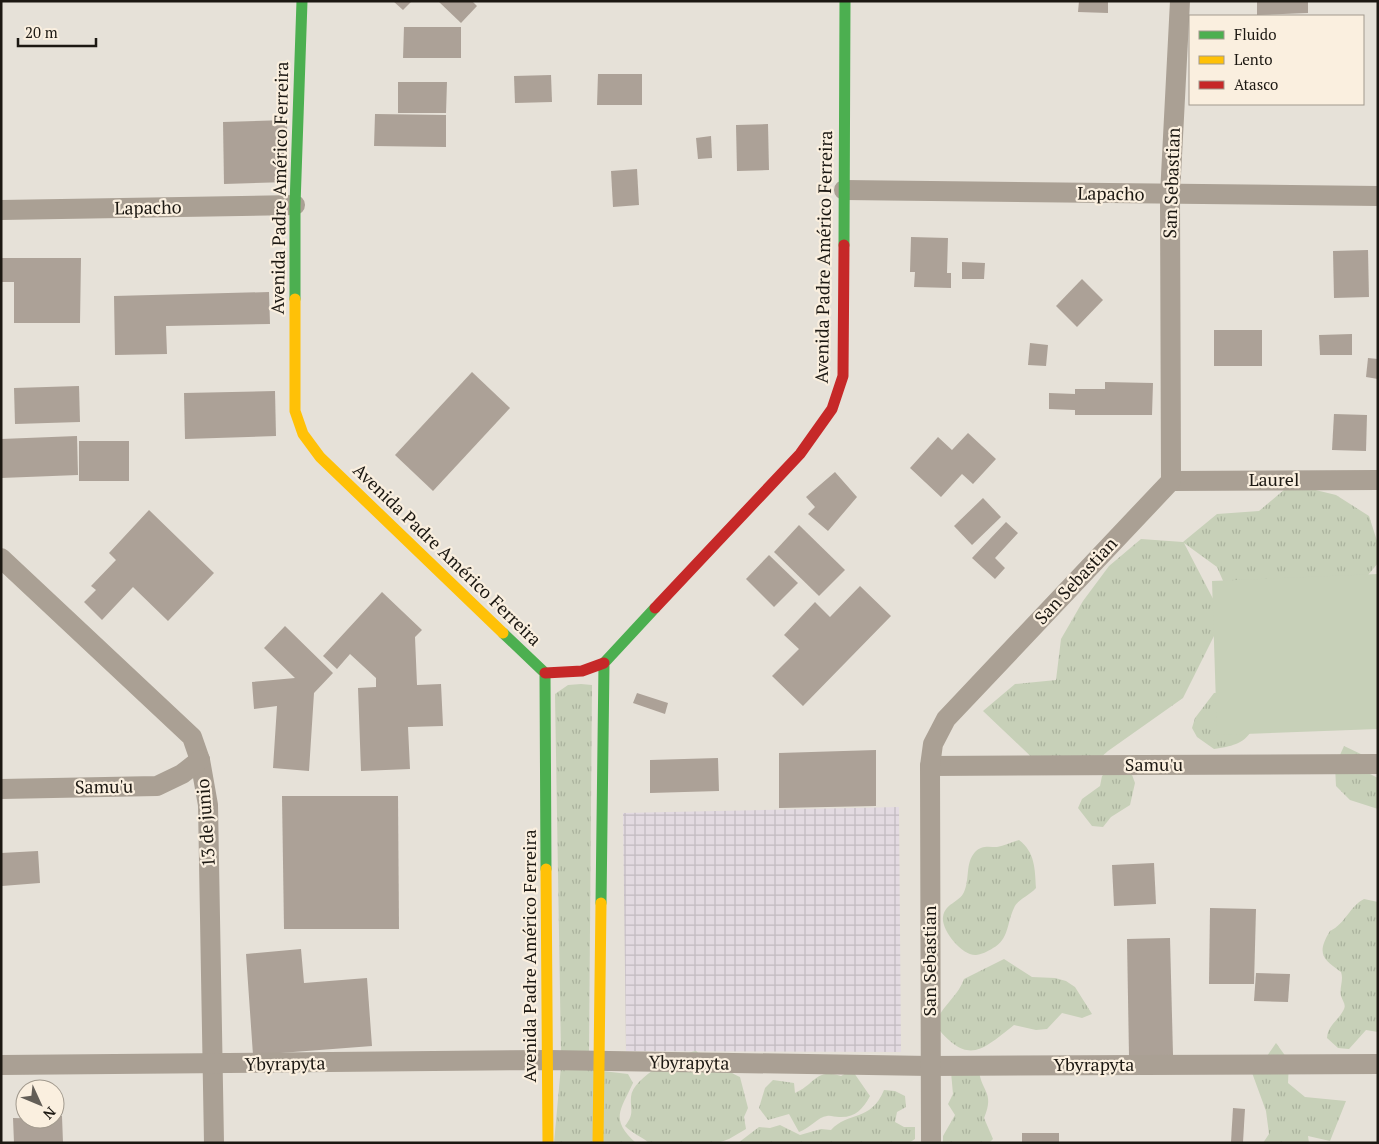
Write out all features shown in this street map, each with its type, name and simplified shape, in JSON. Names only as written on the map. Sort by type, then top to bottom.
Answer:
[{"type":"street","name":"Avenida Padre Américo Ferreira","points":[[302,1],[295,205],[295,410],[303,434],[320,457],[545,673],[548,1143]]},
{"type":"street","name":"Avenida Padre Américo Ferreira","points":[[604,663],[800,454],[820,429],[837,402],[843,376],[845,1]]},
{"type":"street","name":"San Sebastian","points":[[931,1143],[930,766],[933,744],[946,719],[1171,481],[1170,195],[1180,1]]},
{"type":"street","name":"Lapacho","points":[[844,190],[1378,196]]},
{"type":"street","name":"Lapacho","points":[[1,210],[295,205]]},
{"type":"street","name":"Laurel","points":[[1171,481],[1378,480]]},
{"type":"street","name":"13 de junio","points":[[1,558],[192,737],[200,760],[208,805],[214,1143]]},
{"type":"street","points":[[545,673],[582,671],[604,663],[598,1143]]},
{"type":"street","name":"Samu'u","points":[[1,789],[157,786],[182,774],[200,760]]},
{"type":"street","name":"Samu'u","points":[[930,766],[1378,764]]},
{"type":"street","name":"Ybyrapyta","points":[[1,1065],[214,1065],[548,1060],[930,1066],[1378,1064]]},
{"type":"shaded area","points":[[899,807],[901,1052],[626,1051],[623,813]]},
{"type":"green space","points":[[1291,484],[1336,495],[1369,516],[1378,544],[1378,563],[1355,591],[1234,606],[1217,567],[1184,543],[1223,618],[1183,698],[1108,751],[1087,770],[1043,768],[983,711],[1015,684],[1056,680],[1061,639],[1083,601],[1109,566],[1141,539],[1183,542],[1217,514],[1259,511]]},
{"type":"green space","points":[[1378,574],[1378,729],[1217,735],[1212,581]]},
{"type":"green space","points":[[568,685],[592,685],[589,1053],[561,1054],[555,694]]},
{"type":"green space","points":[[1230,692],[1252,730],[1241,742],[1214,749],[1197,737],[1192,728],[1195,718],[1214,693]]},
{"type":"green space","points":[[1344,746],[1363,755],[1370,774],[1378,778],[1378,809],[1350,800],[1336,786],[1335,766]]},
{"type":"green space","points":[[1110,769],[1131,772],[1135,783],[1130,805],[1111,817],[1103,827],[1092,826],[1078,808],[1082,799],[1100,786],[1102,776]]},
{"type":"green space","points":[[1019,840],[1031,855],[1036,888],[1016,905],[1005,936],[998,945],[982,954],[970,954],[959,947],[945,929],[943,922],[944,912],[962,896],[966,887],[970,861],[975,852],[983,847],[1000,846]]},
{"type":"green space","points":[[1364,899],[1378,902],[1378,1032],[1366,1030],[1349,1049],[1338,1048],[1327,1038],[1329,1030],[1345,1007],[1341,996],[1342,975],[1326,959],[1323,945],[1330,931],[1340,924],[1355,906]]},
{"type":"green space","points":[[1004,959],[1032,977],[1055,978],[1066,981],[1075,987],[1092,1014],[1082,1018],[1062,1013],[1047,1029],[1036,1030],[1014,1025],[983,1047],[966,1050],[957,1046],[935,1025],[937,1019],[958,991],[964,979]]},
{"type":"green space","points":[[1276,1043],[1289,1061],[1288,1083],[1305,1097],[1346,1101],[1330,1141],[1308,1136],[1309,1143],[1263,1143],[1269,1134],[1266,1111],[1251,1070],[1267,1056]]},
{"type":"green space","points":[[696,1051],[740,1077],[748,1108],[744,1117],[746,1129],[718,1143],[649,1143],[625,1126],[631,1115],[631,1097],[634,1089],[640,1081],[658,1067],[679,1056]]},
{"type":"green space","points":[[561,1066],[628,1074],[633,1083],[621,1108],[620,1121],[628,1135],[636,1143],[554,1143]]},
{"type":"green space","points":[[979,1067],[981,1081],[988,1096],[984,1118],[993,1139],[989,1143],[943,1143],[943,1136],[955,1115],[948,1104],[953,1094],[951,1072]]},
{"type":"green space","points":[[852,1070],[870,1096],[858,1112],[850,1116],[824,1117],[799,1132],[789,1114],[768,1120],[759,1108],[765,1088],[773,1080],[794,1083],[795,1093],[821,1075],[832,1074],[841,1076]]},
{"type":"green space","points":[[884,1090],[895,1091],[905,1096],[906,1107],[897,1112],[895,1122],[904,1127],[915,1127],[915,1139],[909,1143],[738,1143],[759,1127],[770,1128],[780,1125],[800,1135],[821,1129],[831,1130],[845,1120],[866,1112],[873,1107]]},
{"type":"building","points":[[393,1],[412,1],[403,10]]},
{"type":"building","points":[[438,1],[472,1],[477,6],[461,23]]},
{"type":"building","points":[[1079,1],[1108,1],[1108,13],[1078,12]]},
{"type":"building","points":[[1257,1],[1308,1],[1308,13],[1257,15]]},
{"type":"building","points":[[404,27],[461,27],[461,58],[403,58]]},
{"type":"building","points":[[598,74],[642,74],[642,105],[597,105]]},
{"type":"building","points":[[551,75],[552,102],[515,103],[514,76]]},
{"type":"building","points":[[398,82],[447,82],[446,113],[398,113]]},
{"type":"building","points":[[375,114],[446,115],[446,147],[374,146]]},
{"type":"building","points":[[287,120],[288,182],[224,184],[223,122]]},
{"type":"building","points":[[768,124],[769,170],[737,171],[736,125]]},
{"type":"building","points":[[711,136],[712,158],[698,159],[696,138]]},
{"type":"building","points":[[637,169],[639,205],[613,207],[611,171]]},
{"type":"building","points":[[911,237],[948,238],[947,273],[951,273],[951,288],[914,287],[915,272],[910,272]]},
{"type":"building","points":[[1368,250],[1369,297],[1334,298],[1333,251]]},
{"type":"building","points":[[1,258],[81,258],[80,323],[14,323],[14,282],[1,282]]},
{"type":"building","points":[[962,262],[985,263],[984,279],[962,279]]},
{"type":"building","points":[[1082,279],[1103,300],[1077,327],[1056,306]]},
{"type":"building","points":[[269,292],[270,324],[166,326],[167,354],[115,355],[114,296]]},
{"type":"building","points":[[1214,330],[1262,330],[1262,366],[1214,366]]},
{"type":"building","points":[[1352,334],[1352,355],[1320,355],[1319,335]]},
{"type":"building","points":[[1030,343],[1048,345],[1046,366],[1028,365]]},
{"type":"building","points":[[1368,358],[1378,359],[1378,379],[1366,377]]},
{"type":"building","points":[[472,372],[510,408],[433,491],[395,455]]},
{"type":"building","points":[[1105,382],[1153,383],[1152,415],[1075,415],[1075,410],[1049,409],[1049,393],[1075,394],[1075,389],[1105,389]]},
{"type":"building","points":[[79,386],[80,422],[15,424],[14,388]]},
{"type":"building","points":[[275,391],[276,436],[185,439],[184,393]]},
{"type":"building","points":[[1334,414],[1367,415],[1366,451],[1332,450]]},
{"type":"building","points":[[968,433],[996,459],[973,484],[962,474],[941,497],[910,468],[938,437],[952,450]]},
{"type":"building","points":[[77,436],[78,475],[1,478],[1,439]]},
{"type":"building","points":[[79,441],[129,441],[129,481],[79,481]]},
{"type":"building","points":[[835,472],[857,497],[828,531],[808,514],[815,507],[806,497]]},
{"type":"building","points":[[983,498],[1001,517],[972,545],[954,526]]},
{"type":"building","points":[[149,510],[214,573],[168,621],[133,587],[102,620],[84,602],[96,590],[91,586],[116,560],[109,553]]},
{"type":"building","points":[[1006,522],[1018,533],[995,558],[1005,568],[995,579],[972,558]]},
{"type":"building","points":[[799,525],[845,570],[819,596],[774,552]]},
{"type":"building","points":[[769,555],[798,583],[774,607],[746,579]]},
{"type":"building","points":[[860,586],[891,616],[803,706],[772,676],[799,649],[784,635],[815,602],[830,617]]},
{"type":"building","points":[[382,592],[422,630],[415,637],[417,685],[441,684],[443,726],[408,727],[410,769],[361,771],[358,688],[376,687],[376,678],[350,654],[337,669],[323,656]]},
{"type":"building","points":[[285,626],[333,673],[314,693],[309,771],[273,768],[277,706],[254,709],[252,682],[295,678],[264,648]]},
{"type":"building","points":[[637,693],[668,703],[665,714],[633,703]]},
{"type":"building","points":[[876,750],[876,806],[779,808],[779,753]]},
{"type":"building","points":[[718,758],[719,791],[650,793],[650,760]]},
{"type":"building","points":[[282,796],[398,796],[399,929],[284,929]]},
{"type":"building","points":[[38,851],[40,883],[2,886],[1,853]]},
{"type":"building","points":[[1154,863],[1156,904],[1114,906],[1112,865]]},
{"type":"building","points":[[1210,908],[1256,909],[1254,984],[1209,984]]},
{"type":"building","points":[[1170,938],[1173,1055],[1129,1056],[1127,939]]},
{"type":"building","points":[[301,949],[304,983],[367,978],[372,1046],[253,1055],[246,954]]},
{"type":"building","points":[[1256,973],[1290,974],[1288,1002],[1254,1001]]},
{"type":"building","points":[[1233,1108],[1245,1109],[1243,1142],[1231,1142]]},
{"type":"building","points":[[13,1118],[15,1118],[15,1129],[62,1129],[63,1143],[14,1143]]},
{"type":"building","points":[[1022,1133],[1059,1133],[1059,1143],[1022,1143]]},
{"type":"traffic: fast","points":[[295,299],[295,205],[302,1]]},
{"type":"traffic: fast","points":[[844,245],[845,1]]},
{"type":"traffic: fast","points":[[601,903],[604,663],[655,608]]},
{"type":"traffic: fast","points":[[503,633],[545,673],[546,869]]},
{"type":"traffic: slow","points":[[295,299],[295,411],[303,434],[320,457],[503,633]]},
{"type":"traffic: slow","points":[[546,869],[548,1143]]},
{"type":"traffic: slow","points":[[598,1143],[601,903]]},
{"type":"traffic: jam","points":[[655,608],[800,454],[832,409],[843,376],[844,245]]},
{"type":"traffic: jam","points":[[545,673],[582,671],[604,663]]}]
